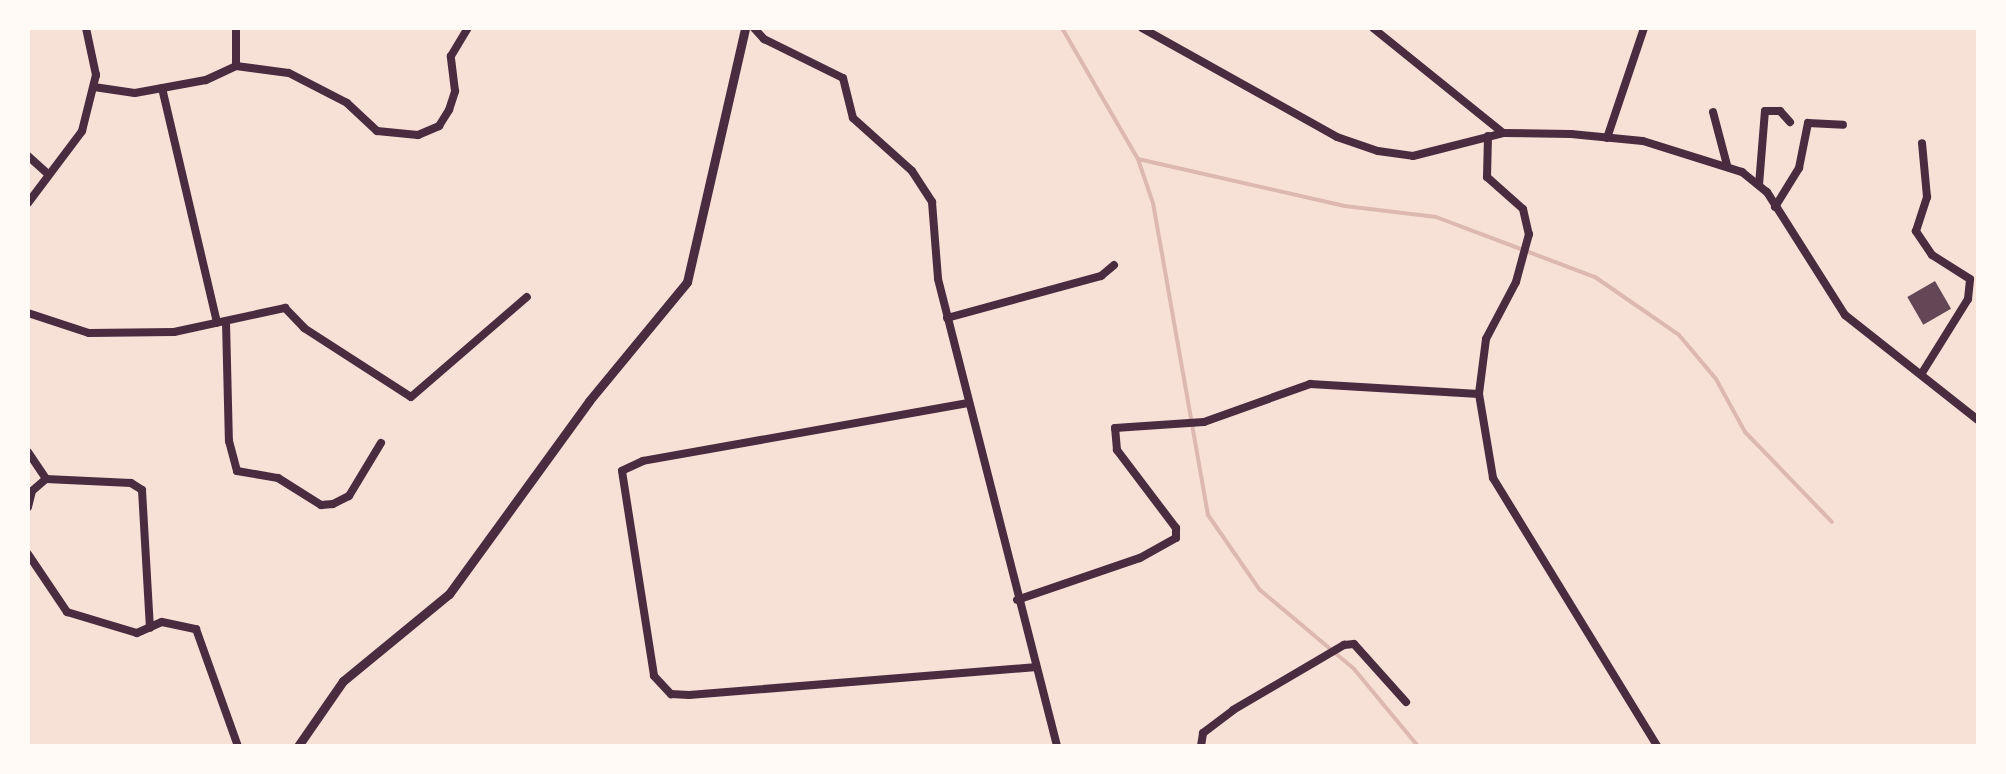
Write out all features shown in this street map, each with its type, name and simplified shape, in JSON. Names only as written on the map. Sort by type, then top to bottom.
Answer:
[{"type":"street","points":[[28,203],[82,131],[94,86],[86,28]]},
{"type":"street","points":[[236,28],[236,66]]},
{"type":"street","points":[[94,86],[135,93],[236,66],[309,79],[376,132],[418,135],[439,126],[449,110],[455,91],[451,56],[468,28]]},
{"type":"street","points":[[298,746],[343,681],[450,594],[590,401],[687,282],[744,28]]},
{"type":"street","points":[[754,28],[764,39],[843,78],[852,118],[923,184],[932,202],[934,253],[948,318],[1057,746]]},
{"type":"street","points":[[1142,28],[1337,137],[1378,150],[1414,156],[1503,133],[1607,138],[1727,166],[1759,185],[1844,315],[1978,420]]},
{"type":"street","points":[[1373,28],[1503,133]]},
{"type":"street","points":[[1607,138],[1644,28]]},
{"type":"street","points":[[162,88],[221,322],[230,441],[237,471],[278,478],[321,506],[333,504],[348,496],[382,443]]},
{"type":"street","points":[[1759,185],[1765,111],[1780,111],[1790,122]]},
{"type":"street","points":[[1712,112],[1727,166]]},
{"type":"street","points":[[1775,207],[1799,168],[1808,124],[1843,125]]},
{"type":"street","points":[[1488,136],[1487,177],[1523,209],[1529,234],[1516,282],[1486,340],[1479,394],[1493,478],[1657,746]]},
{"type":"street","points":[[1922,143],[1926,197],[1916,231],[1932,255],[1970,280],[1968,299],[1922,373]]},
{"type":"street","points":[[28,156],[46,174]]},
{"type":"street","points":[[948,318],[1100,276],[1114,265]]},
{"type":"street","points":[[28,312],[88,334],[174,332],[285,308],[304,328],[410,397],[528,297]]},
{"type":"street","points":[[1017,600],[1140,558],[1176,538],[1176,528],[1117,450],[1115,428],[1204,422],[1310,384],[1479,394]]},
{"type":"street","points":[[968,403],[643,461],[622,471],[654,676],[670,694],[689,695],[1034,667]]},
{"type":"street","points":[[28,452],[46,479]]},
{"type":"street","points":[[28,506],[32,490],[46,479],[131,483],[142,490],[150,628]]},
{"type":"street","points":[[28,554],[67,612],[137,633],[162,622],[196,630],[238,746]]},
{"type":"street","points":[[1201,746],[1202,733],[1234,710],[1344,645],[1354,644],[1406,702]]},
{"type":"building","points":[[1935,281],[1951,309],[1923,325],[1907,297]]},
{"type":"waterway","points":[[1062,28],[1138,159],[1153,203],[1208,515],[1260,590],[1354,669],[1418,746]]},
{"type":"waterway","points":[[1138,159],[1345,206],[1436,217],[1595,277],[1679,335],[1716,379],[1745,432],[1832,522]]}]
